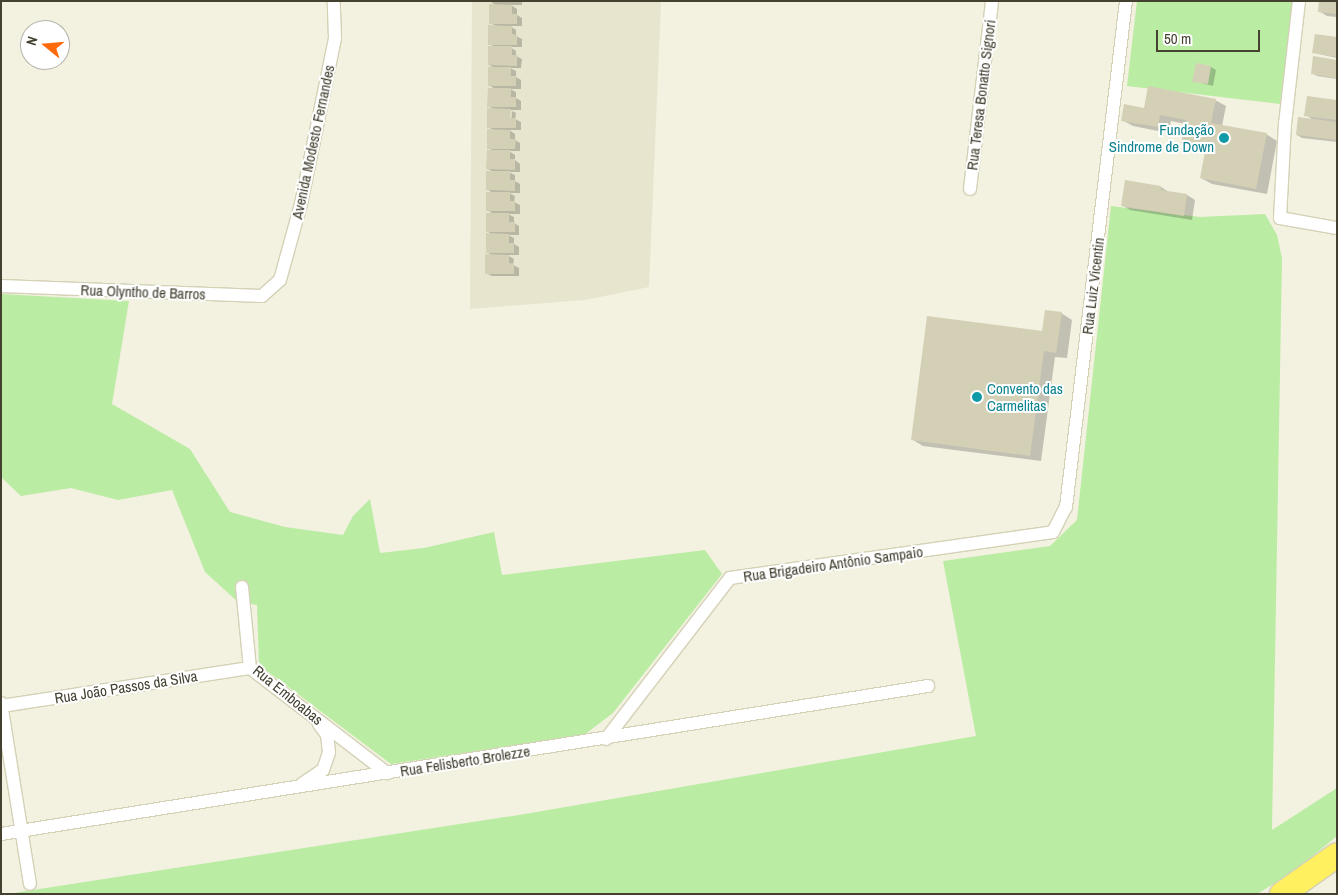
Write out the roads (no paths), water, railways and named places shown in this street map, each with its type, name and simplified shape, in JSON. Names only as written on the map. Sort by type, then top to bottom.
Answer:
[{"type":"highway","points":[[1282,894],[1337,855]]},
{"type":"street","name":"Avenida Modesto Fernandes","points":[[280,280],[301,204],[336,38],[334,1]]},
{"type":"street","name":"Rua Teresa Bonatto Signori","points":[[970,189],[992,1]]},
{"type":"street","name":"Rua Luiz Vicentin","points":[[1018,539],[1053,532],[1066,507],[1126,1]]},
{"type":"street","points":[[1299,1],[1286,123],[1280,218],[1337,228]]},
{"type":"street","name":"Rua Olyntho de Barros","points":[[1,286],[262,296],[280,280]]},
{"type":"street","name":"Rua Brigadeiro Antônio Sampaio","points":[[606,739],[730,578],[1018,539]]},
{"type":"street","name":"Rua Emboabas","points":[[242,587],[250,668],[387,773]]},
{"type":"street","name":"Rua João Passos da Silva","points":[[1,705],[250,668]]},
{"type":"street","name":"Rua Felisberto Brolezze","points":[[1,834],[606,739],[928,686]]},
{"type":"street","points":[[1,705],[30,884]]},
{"type":"street","points":[[298,787],[323,770],[329,753],[327,735],[312,716]]},
{"type":"place","name":"Fundação Sindrome de Down","points":[[1224,138]]},
{"type":"place","name":"Convento das Carmelitas","points":[[977,397]]}]
